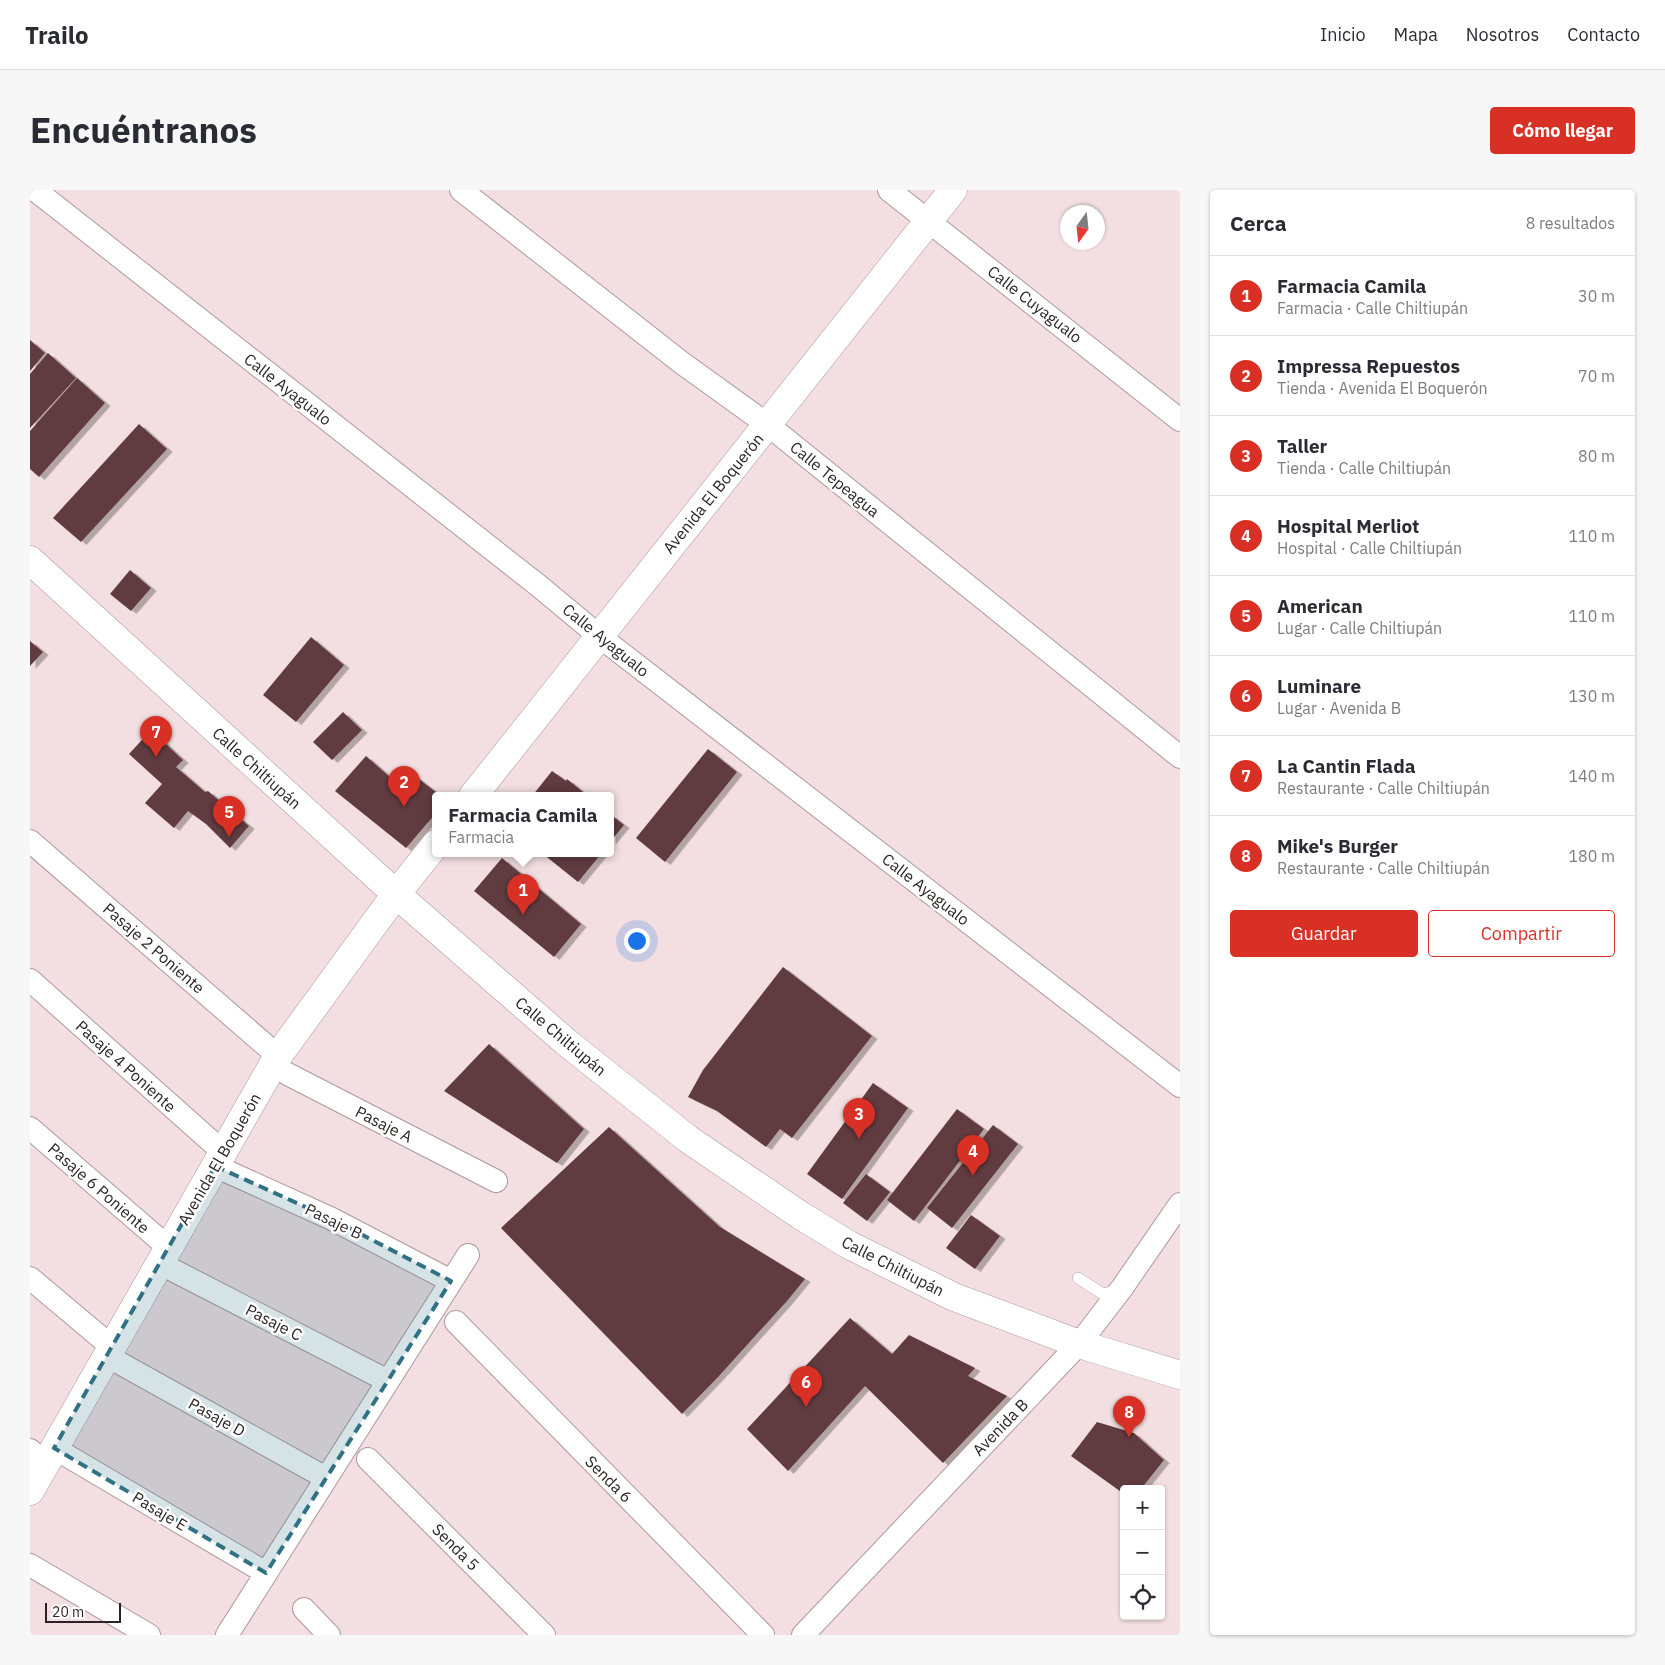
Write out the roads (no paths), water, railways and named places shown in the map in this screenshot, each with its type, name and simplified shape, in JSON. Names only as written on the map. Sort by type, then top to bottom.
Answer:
[{"type":"street","name":"Calle Ayagualo","points":[[35,190],[539,586],[599,636],[1180,1086]]},
{"type":"street","name":"Calle Tepeagua","points":[[461,190],[682,363],[768,425],[1180,757]]},
{"type":"street","name":"Calle Cuyagualo","points":[[889,190],[1180,420]]},
{"type":"street","name":"Avenida El Boquerón","points":[[476,792],[952,190]]},
{"type":"street","name":"Calle Chiltiupán","points":[[30,560],[396,894],[581,1054],[688,1139],[800,1215],[849,1245],[954,1297],[1080,1344],[1180,1375]]},
{"type":"street","name":"Pasaje 2 Poniente","points":[[30,841],[275,1061]]},
{"type":"street","name":"Avenida El Boquerón","points":[[30,1491],[43,1454],[109,1352],[275,1061],[396,894],[432,849]]},
{"type":"street","name":"Pasaje 4 Poniente","points":[[30,980],[219,1159]]},
{"type":"street","name":"Pasaje A","points":[[275,1061],[496,1181]]},
{"type":"street","name":"Pasaje 6 Poniente","points":[[30,1128],[164,1256]]},
{"type":"street","name":"Pasaje B","points":[[219,1159],[451,1281]]},
{"type":"street","name":"Avenida B","points":[[803,1635],[1080,1344],[1122,1288],[1180,1204]]},
{"type":"street","points":[[227,1635],[468,1254]]},
{"type":"street","name":"Pasaje C","points":[[164,1256],[388,1381]]},
{"type":"street","name":"Pasaje D","points":[[30,1278],[109,1352],[326,1478]]},
{"type":"street","name":"Senda 6","points":[[456,1322],[763,1635]]},
{"type":"street","name":"Pasaje E","points":[[43,1454],[266,1573]]},
{"type":"street","name":"Senda 5","points":[[368,1459],[544,1635]]},
{"type":"street","points":[[30,1565],[149,1635]]},
{"type":"street","points":[[304,1609],[329,1635]]},
{"type":"lane","points":[[1078,1278],[1103,1294],[1122,1288]]},
{"type":"place","name":"La Cantin Flada","points":[[156,757]]},
{"type":"place","name":"Impressa Repuestos","points":[[404,807]]},
{"type":"place","name":"American","points":[[229,837]]},
{"type":"place","name":"Farmacia Camila","points":[[523,915]]},
{"type":"place","name":"Taller","points":[[859,1139]]},
{"type":"place","name":"Hospital Merliot","points":[[973,1176]]},
{"type":"place","name":"Luminare","points":[[806,1407]]},
{"type":"place","name":"Mike's Burger","points":[[1129,1437]]}]
